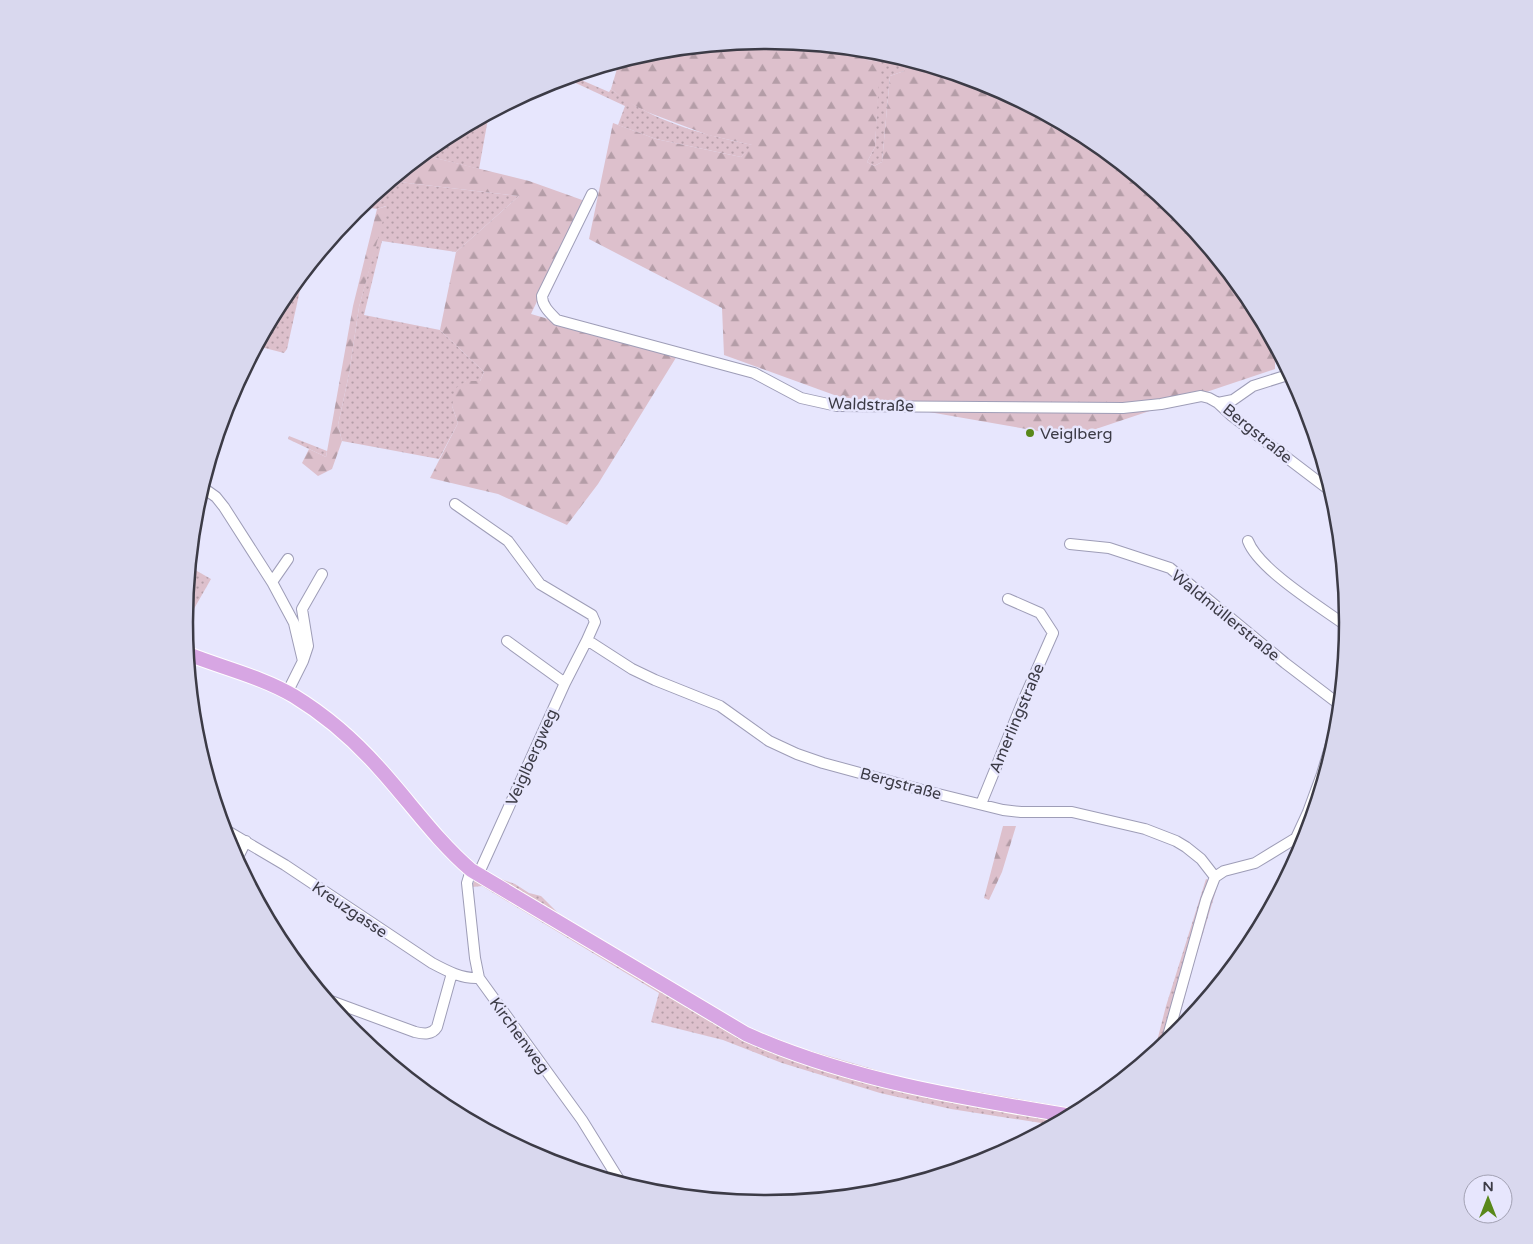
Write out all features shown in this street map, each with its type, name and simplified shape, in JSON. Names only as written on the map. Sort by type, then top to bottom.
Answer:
[{"type":"main road","points":[[194,656],[263,681],[287,692],[320,715],[359,748],[379,768],[446,846],[474,873],[525,901],[560,924],[746,1034],[778,1048],[847,1071],[898,1084],[1060,1114]]},
{"type":"street","name":"Waldstraße","points":[[592,194],[542,296],[542,302],[557,320],[754,373],[801,398],[837,406],[1123,408],[1161,404],[1201,396],[1218,403]]},
{"type":"street","name":"Bergstraße","points":[[1218,403],[1233,400],[1253,386],[1284,376]]},
{"type":"street","name":"Bergstraße","points":[[1218,403],[1323,485]]},
{"type":"street","points":[[208,493],[220,502],[235,522],[272,582],[294,623],[303,661]]},
{"type":"street","points":[[455,504],[508,541],[540,584],[592,615],[595,622],[587,640]]},
{"type":"street","points":[[1248,542],[1251,551],[1268,568],[1340,621]]},
{"type":"street","name":"Waldmüllerstraße","points":[[1070,544],[1109,548],[1170,568],[1285,663],[1334,701]]},
{"type":"street","points":[[272,582],[288,559]]},
{"type":"street","points":[[287,692],[303,661],[308,646],[302,609],[322,574]]},
{"type":"street","name":"Amerlingstraße","points":[[981,804],[1022,700],[1053,633],[1040,614],[1008,599]]},
{"type":"street","name":"Bergstraße","points":[[587,640],[649,678],[720,706],[769,741],[797,754],[828,765],[1014,812],[1066,811],[1145,829],[1186,847],[1201,859],[1216,877]]},
{"type":"street","name":"Veiglbergweg","points":[[474,873],[587,640]]},
{"type":"street","points":[[507,641],[565,683]]},
{"type":"street","name":"Kreuzgasse","points":[[235,835],[285,865],[419,955],[452,973],[470,978],[479,978]]},
{"type":"street","points":[[1170,1029],[1206,900],[1216,877],[1224,871],[1255,863],[1296,841]]},
{"type":"street","points":[[241,851],[246,842]]},
{"type":"street","name":"Kirchenweg","points":[[474,873],[467,883],[479,978],[582,1120],[616,1175]]},
{"type":"street","points":[[340,1004],[415,1032],[422,1034],[432,1033],[437,1027],[452,973]]},
{"type":"green space","points":[[766,49],[804,50],[867,58],[867,60],[880,62],[875,147],[867,162],[874,166],[882,162],[890,76],[904,71],[904,66],[951,79],[986,92],[1020,108],[1085,145],[1144,191],[1172,217],[1221,273],[1243,304],[1275,357],[1275,369],[1072,437],[837,396],[724,355],[722,308],[589,239],[613,123],[656,139],[741,157],[752,145],[708,135],[647,112],[626,101],[611,89],[617,68],[692,54]]},
{"type":"green space","points":[[867,58],[904,66],[904,71],[890,76],[882,162],[874,166],[867,162],[875,147],[879,62],[867,60]]},
{"type":"green space","points":[[580,80],[609,92],[611,89],[643,110],[678,125],[715,137],[753,145],[741,157],[656,139],[618,125],[625,106],[574,82]]},
{"type":"green space","points":[[487,122],[479,169],[431,157]]},
{"type":"green space","points":[[432,157],[529,181],[585,201],[531,314],[677,356],[598,484],[567,525],[498,494],[430,478],[458,423],[452,406],[456,388],[466,381],[480,381],[484,372],[440,330],[456,252],[519,196],[400,182]]},
{"type":"green space","points":[[400,182],[519,196],[456,252],[382,241],[364,315],[440,330],[484,372],[480,381],[466,381],[452,406],[458,423],[439,459],[342,441],[338,425],[349,374],[359,307],[386,206],[377,209],[371,208]]},
{"type":"green space","points":[[387,206],[359,307],[349,374],[338,425],[342,441],[332,469],[318,476],[302,463],[309,449],[326,457],[353,306],[377,209]]},
{"type":"green space","points":[[300,290],[287,349],[284,353],[263,348]]},
{"type":"green space","points":[[289,436],[327,451],[326,457],[288,439]]},
{"type":"green space","points":[[196,570],[211,579],[193,610]]},
{"type":"green space","points":[[1003,826],[1016,826],[1002,872],[989,900],[984,898]]},
{"type":"green space","points":[[480,866],[487,874],[515,884],[529,893],[541,896],[558,913],[750,1028],[801,1048],[910,1080],[1070,1108],[1043,1123],[951,1109],[880,1093],[782,1063],[723,1040],[651,1022],[659,993],[482,886],[472,887]]},
{"type":"green space","points":[[1206,879],[1218,884],[1179,1020],[1157,1041],[1166,1006]]},
{"type":"place","name":"Veiglberg","points":[[1030,433]]}]
